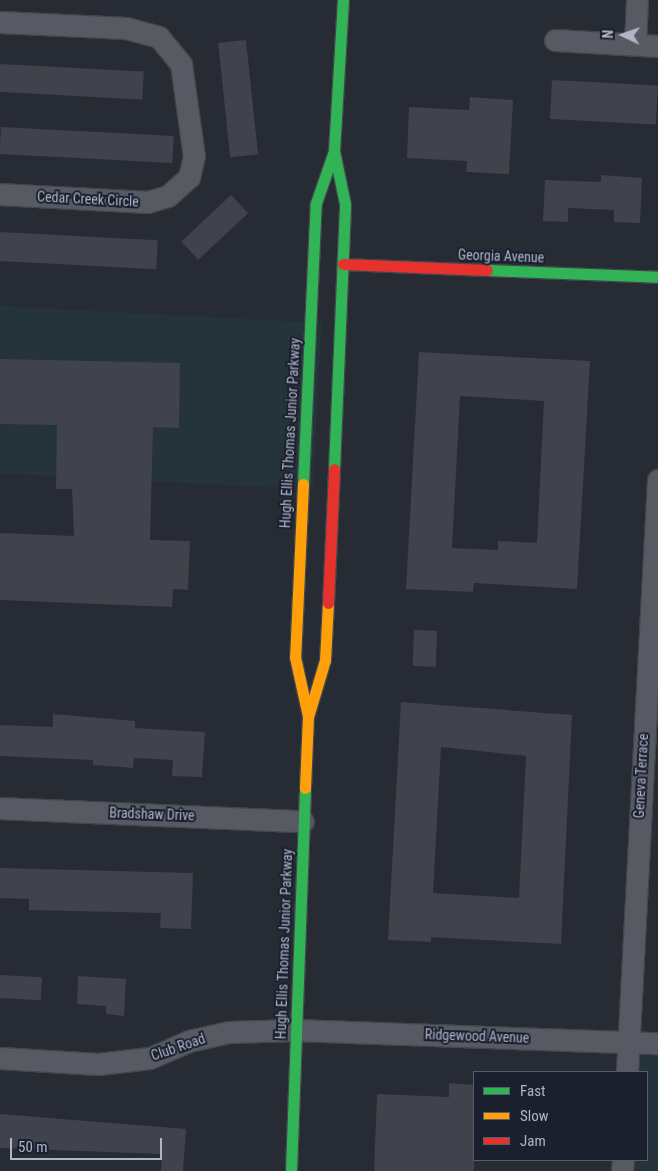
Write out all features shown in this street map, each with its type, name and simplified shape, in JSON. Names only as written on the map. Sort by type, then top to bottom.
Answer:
[{"type":"main road","name":"Hugh Ellis Thomas Junior Parkway","points":[[291,1171],[308,717],[325,660],[343,264],[345,204],[334,151],[342,0]]},
{"type":"main road","name":"Hugh Ellis Thomas Junior Parkway","points":[[308,717],[295,657],[302,494],[316,203],[334,151]]},
{"type":"main road","name":"Georgia Avenue","points":[[343,264],[658,277]]},
{"type":"street","points":[[635,44],[637,0]]},
{"type":"street","name":"Cedar Creek Circle","points":[[0,22],[126,28],[159,37],[181,64],[194,156],[189,177],[168,196],[147,202],[0,194]]},
{"type":"street","points":[[556,40],[658,46]]},
{"type":"street","name":"Geneva Terrace","points":[[627,1071],[650,742],[658,480]]},
{"type":"street","name":"Bradshaw Drive","points":[[0,808],[303,821]]},
{"type":"street","name":"Ridgewood Avenue","points":[[296,1030],[658,1043]]},
{"type":"street","name":"Club Road","points":[[0,1058],[98,1064],[150,1058],[189,1040],[229,1032],[296,1030]]},
{"type":"shaded area","points":[[0,306],[322,323],[313,490],[0,473]]},
{"type":"shaded area","points":[[640,1053],[658,1054],[658,1171],[634,1171],[635,1161],[648,1161],[648,1071],[639,1071]]},
{"type":"building","points":[[246,40],[258,154],[230,157],[218,43]]},
{"type":"building","points":[[0,64],[144,72],[142,99],[0,92]]},
{"type":"building","points":[[552,80],[658,86],[656,124],[550,119]]},
{"type":"building","points":[[470,97],[513,100],[509,174],[466,172],[467,161],[407,158],[409,107],[469,110]]},
{"type":"building","points":[[1,127],[174,136],[172,163],[0,154]]},
{"type":"building","points":[[601,175],[642,178],[640,223],[614,222],[614,210],[568,208],[568,222],[543,221],[545,180],[601,182]]},
{"type":"building","points":[[231,195],[248,213],[198,260],[181,241]]},
{"type":"building","points":[[0,232],[158,240],[156,269],[0,261]]},
{"type":"building","points":[[419,352],[590,361],[577,589],[474,583],[473,592],[406,589]],"holes":[[[460,396],[544,401],[537,543],[498,541],[498,550],[452,548]]]},
{"type":"building","points":[[0,359],[180,363],[179,428],[153,427],[150,540],[190,541],[188,590],[173,589],[172,607],[0,600],[0,533],[74,536],[72,489],[56,489],[57,425],[0,424]]},
{"type":"building","points":[[414,630],[437,631],[436,667],[413,666]]},
{"type":"building","points":[[401,702],[572,715],[561,944],[431,937],[431,942],[388,940]],"holes":[[[441,747],[526,756],[519,898],[433,893]]]},
{"type":"building","points":[[53,714],[135,721],[135,728],[205,732],[202,777],[172,776],[173,760],[134,758],[133,768],[93,765],[93,760],[0,756],[0,725],[53,727]]},
{"type":"building","points":[[0,868],[193,873],[191,929],[160,928],[161,913],[29,910],[29,899],[0,898]]},
{"type":"building","points":[[0,975],[42,977],[41,1000],[0,998]]},
{"type":"building","points":[[78,976],[126,979],[124,1016],[106,1014],[106,1006],[77,1004]]},
{"type":"building","points":[[449,1083],[473,1085],[474,1171],[374,1171],[377,1094],[449,1097]]},
{"type":"building","points":[[0,1114],[186,1129],[183,1171],[161,1171],[162,1154],[0,1148]]},
{"type":"traffic: fast","points":[[334,469],[345,204],[334,151],[343,0]]},
{"type":"traffic: fast","points":[[303,484],[316,203],[334,151]]},
{"type":"traffic: fast","points":[[487,270],[658,277]]},
{"type":"traffic: fast","points":[[291,1171],[305,788]]},
{"type":"traffic: slow","points":[[303,484],[295,657],[308,716]]},
{"type":"traffic: slow","points":[[305,788],[308,717],[325,660],[328,603]]},
{"type":"traffic: jam","points":[[343,264],[487,270]]},
{"type":"traffic: jam","points":[[328,603],[334,469]]}]
